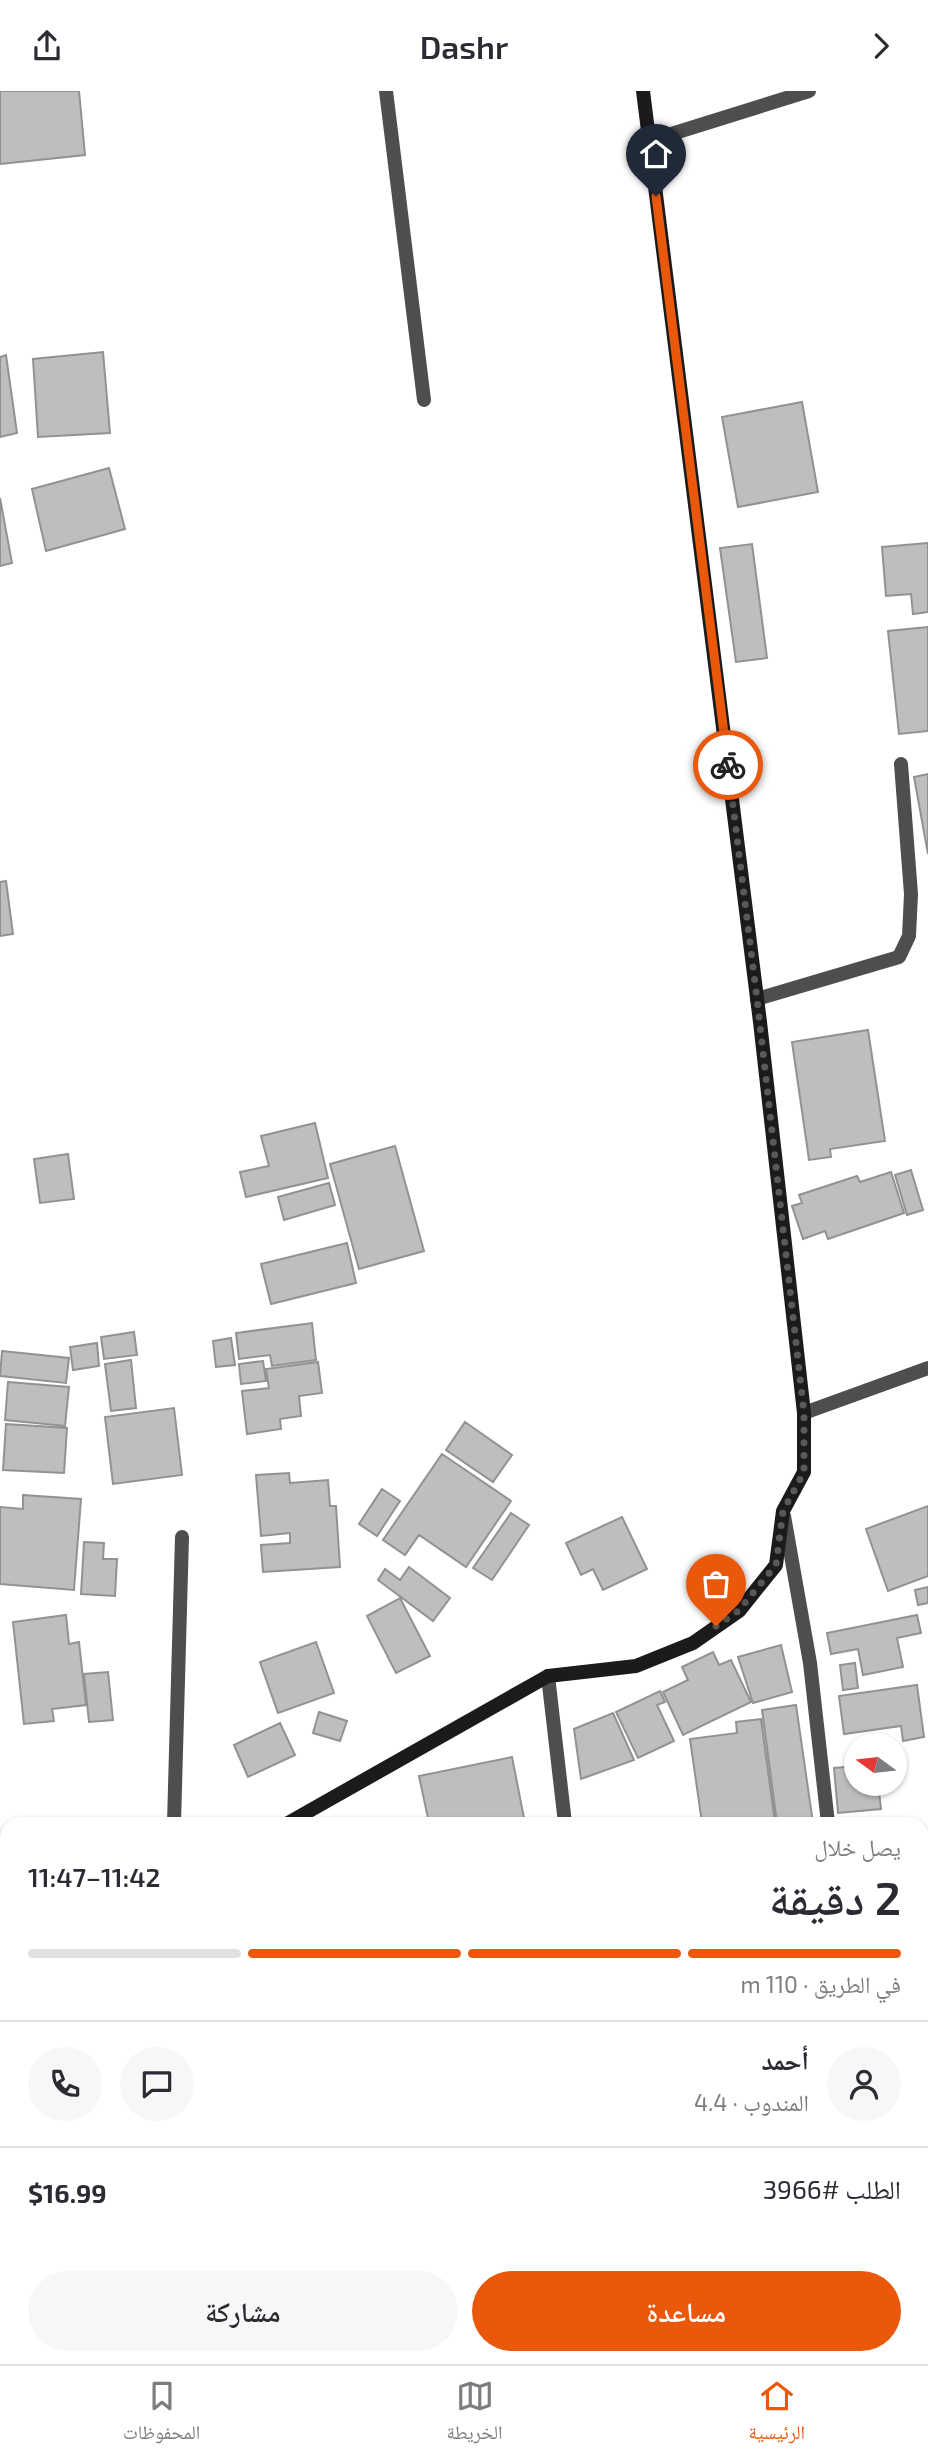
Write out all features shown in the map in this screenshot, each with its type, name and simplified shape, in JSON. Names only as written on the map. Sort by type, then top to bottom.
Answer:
[{"type":"street","points":[[386,91],[424,400]]},
{"type":"street","points":[[299,1817],[548,1676],[636,1666],[693,1643],[738,1611],[776,1565],[783,1511],[804,1472],[804,1413],[757,999],[643,91]]},
{"type":"street","points":[[649,141],[810,91]]},
{"type":"street","points":[[757,999],[900,957],[909,936],[911,894],[901,764]]},
{"type":"street","points":[[804,1413],[928,1368]]},
{"type":"street","points":[[783,1511],[810,1663],[827,1817]]},
{"type":"street","points":[[174,1817],[183,1537]]},
{"type":"street","points":[[548,1676],[564,1817]]},
{"type":"building","points":[[0,91],[79,91],[85,155],[0,164]]},
{"type":"building","points":[[103,352],[110,433],[38,437],[33,359]]},
{"type":"building","points":[[6,355],[17,433],[0,437],[0,357]]},
{"type":"building","points":[[802,402],[818,492],[738,507],[722,417]]},
{"type":"building","points":[[109,468],[125,529],[46,551],[32,489]]},
{"type":"building","points":[[0,498],[12,563],[0,566]]},
{"type":"building","points":[[928,543],[928,612],[913,614],[911,594],[886,596],[882,547]]},
{"type":"building","points":[[752,544],[767,658],[736,662],[720,548]]},
{"type":"building","points":[[928,627],[928,731],[899,734],[888,631]]},
{"type":"building","points":[[928,774],[928,854],[914,777]]},
{"type":"building","points":[[6,881],[13,934],[0,936],[0,882]]},
{"type":"building","points":[[868,1030],[885,1141],[830,1149],[831,1157],[809,1160],[792,1042]]},
{"type":"building","points":[[315,1123],[328,1178],[246,1197],[240,1172],[269,1166],[261,1136]]},
{"type":"building","points":[[395,1146],[424,1251],[359,1269],[330,1164]]},
{"type":"building","points":[[68,1154],[74,1199],[40,1203],[34,1159]]},
{"type":"building","points":[[911,1170],[923,1210],[907,1215],[895,1175]]},
{"type":"building","points":[[891,1172],[904,1213],[828,1239],[825,1231],[803,1239],[792,1206],[802,1203],[799,1195],[857,1176],[860,1182]]},
{"type":"building","points":[[329,1183],[335,1205],[284,1220],[278,1197]]},
{"type":"building","points":[[347,1243],[356,1283],[271,1304],[261,1264]]},
{"type":"building","points":[[312,1323],[316,1360],[272,1366],[270,1355],[239,1359],[236,1333]]},
{"type":"building","points":[[134,1332],[137,1355],[104,1359],[101,1337]]},
{"type":"building","points":[[231,1338],[235,1365],[216,1367],[213,1341]]},
{"type":"building","points":[[97,1343],[99,1366],[73,1370],[70,1347]]},
{"type":"building","points":[[2,1351],[69,1358],[66,1383],[0,1376]]},
{"type":"building","points":[[131,1360],[136,1408],[111,1411],[105,1364]]},
{"type":"building","points":[[263,1361],[266,1381],[241,1384],[239,1364]]},
{"type":"building","points":[[318,1362],[322,1393],[299,1396],[301,1416],[280,1419],[281,1429],[247,1434],[242,1391],[269,1388],[266,1369]]},
{"type":"building","points":[[8,1382],[69,1387],[65,1426],[5,1420]]},
{"type":"building","points":[[174,1408],[182,1475],[113,1484],[105,1417]]},
{"type":"building","points":[[465,1422],[512,1455],[493,1482],[446,1450]]},
{"type":"building","points":[[6,1424],[67,1428],[64,1473],[3,1470]]},
{"type":"building","points":[[442,1454],[511,1501],[466,1567],[419,1535],[405,1555],[383,1540]]},
{"type":"building","points":[[289,1473],[290,1483],[328,1480],[330,1506],[336,1506],[340,1567],[263,1572],[261,1545],[290,1543],[290,1533],[261,1536],[256,1475]]},
{"type":"building","points":[[382,1489],[400,1501],[377,1536],[359,1524]]},
{"type":"building","points":[[23,1495],[81,1499],[74,1590],[0,1584],[0,1507],[23,1509]]},
{"type":"building","points":[[928,1506],[928,1576],[888,1591],[866,1529]]},
{"type":"building","points":[[511,1513],[529,1525],[492,1580],[473,1568]]},
{"type":"building","points":[[622,1517],[647,1569],[603,1590],[593,1569],[581,1575],[566,1543]]},
{"type":"building","points":[[84,1542],[104,1543],[103,1559],[117,1559],[115,1596],[81,1594]]},
{"type":"building","points":[[409,1567],[450,1598],[433,1621],[378,1580],[385,1569],[400,1580]]},
{"type":"building","points":[[928,1587],[928,1603],[918,1605],[915,1590]]},
{"type":"building","points":[[400,1598],[430,1656],[396,1673],[367,1616]]},
{"type":"building","points":[[66,1615],[69,1644],[79,1642],[86,1705],[52,1709],[54,1721],[24,1724],[13,1622]]},
{"type":"building","points":[[917,1615],[921,1633],[897,1638],[903,1667],[863,1675],[858,1649],[831,1654],[827,1633]]},
{"type":"building","points":[[316,1642],[334,1693],[278,1713],[260,1662]]},
{"type":"building","points":[[781,1645],[792,1692],[753,1703],[738,1657]]},
{"type":"building","points":[[713,1652],[719,1665],[731,1660],[751,1702],[683,1735],[663,1692],[688,1680],[682,1667]]},
{"type":"building","points":[[855,1663],[858,1688],[843,1690],[840,1665]]},
{"type":"building","points":[[108,1672],[113,1720],[89,1722],[84,1674]]},
{"type":"building","points":[[917,1685],[924,1737],[907,1740],[907,1733],[902,1733],[901,1726],[844,1734],[839,1696]]},
{"type":"building","points":[[660,1691],[665,1702],[657,1705],[674,1741],[638,1758],[616,1712]]},
{"type":"building","points":[[796,1705],[812,1817],[776,1817],[762,1710]]},
{"type":"building","points":[[319,1712],[347,1721],[340,1741],[313,1733]]},
{"type":"building","points":[[613,1713],[634,1760],[581,1779],[574,1729]]},
{"type":"building","points":[[761,1719],[774,1817],[701,1817],[690,1739],[737,1733],[736,1722]]},
{"type":"building","points":[[280,1723],[295,1755],[248,1777],[234,1745]]},
{"type":"building","points":[[512,1757],[524,1817],[428,1817],[419,1776]]},
{"type":"building","points":[[844,1767],[844,1796],[880,1796],[881,1809],[838,1813],[834,1768]]},
{"type":"way so far","points":[[716,1626],[738,1611],[776,1565],[783,1511],[804,1472],[804,1413],[728,765]]},
{"type":"route","points":[[656,196],[728,765]]}]
